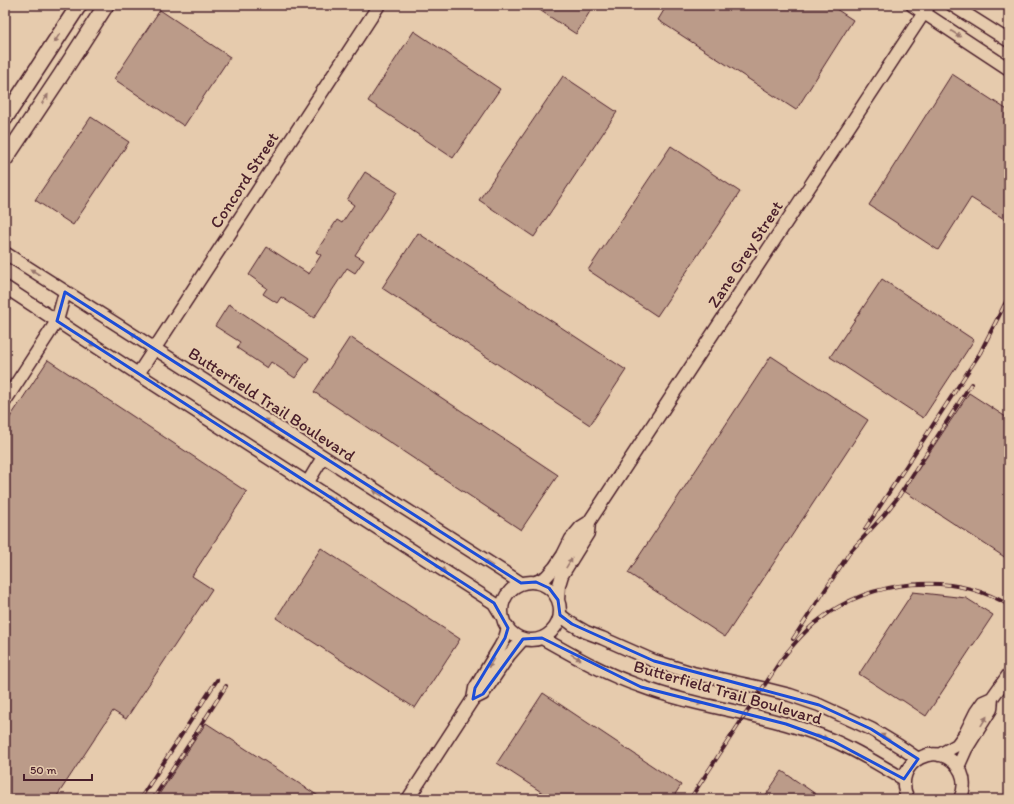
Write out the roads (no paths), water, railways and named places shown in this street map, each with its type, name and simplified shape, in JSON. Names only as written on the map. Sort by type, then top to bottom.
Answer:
[{"type":"main road","points":[[5,118],[79,5]]},
{"type":"main road","points":[[5,159],[106,5]]},
{"type":"street","name":"Concord Street","points":[[138,374],[379,5]]},
{"type":"street","points":[[912,5],[926,9],[1009,69]]},
{"type":"street","points":[[952,5],[1009,42]]},
{"type":"street","name":"Zane Grey Street","points":[[536,582],[546,577],[563,556],[572,539],[581,527],[589,522],[926,9]]},
{"type":"street","name":"Butterfield Trail Boulevard","points":[[5,253],[520,584]]},
{"type":"street","points":[[5,287],[494,603],[508,628],[514,634],[523,639],[533,640],[542,638],[554,629],[560,615],[558,600],[549,588],[536,582],[520,584],[510,591],[503,603],[502,616]]},
{"type":"street","points":[[5,402],[57,321],[65,292]]},
{"type":"street","points":[[308,482],[323,457]]},
{"type":"street","name":"Zane Grey Street","points":[[558,600],[559,585],[562,575],[588,533],[589,522]]},
{"type":"street","name":"Butterfield Trail Boulevard","points":[[560,615],[586,632],[654,661],[693,673],[790,695],[819,705],[871,729],[918,759]]},
{"type":"street","points":[[408,799],[473,699],[475,688],[500,648],[508,628]]},
{"type":"street","name":"Butterfield Trail Boulevard","points":[[542,638],[620,679],[641,687],[692,702],[786,724],[852,749],[904,779]]},
{"type":"street","points":[[473,699],[483,694],[509,655],[523,639]]},
{"type":"street","points":[[958,768],[966,749],[991,709],[992,698],[1009,674]]},
{"type":"street","points":[[939,755],[957,745],[983,702],[992,698]]},
{"type":"street","points":[[908,799],[904,789],[904,779],[911,764],[924,756],[932,754],[947,757],[958,768],[962,774],[964,782],[964,796]]},
{"type":"railway","points":[[865,529],[980,353],[1009,296]]},
{"type":"railway","points":[[793,639],[850,552],[884,515],[899,496],[971,384]]},
{"type":"railway","points":[[690,799],[781,660],[808,629],[840,606],[887,588],[912,584],[938,584],[963,587],[987,594],[1009,605]]},
{"type":"railway","points":[[140,799],[217,680]]},
{"type":"railway","points":[[153,799],[226,686]]}]
